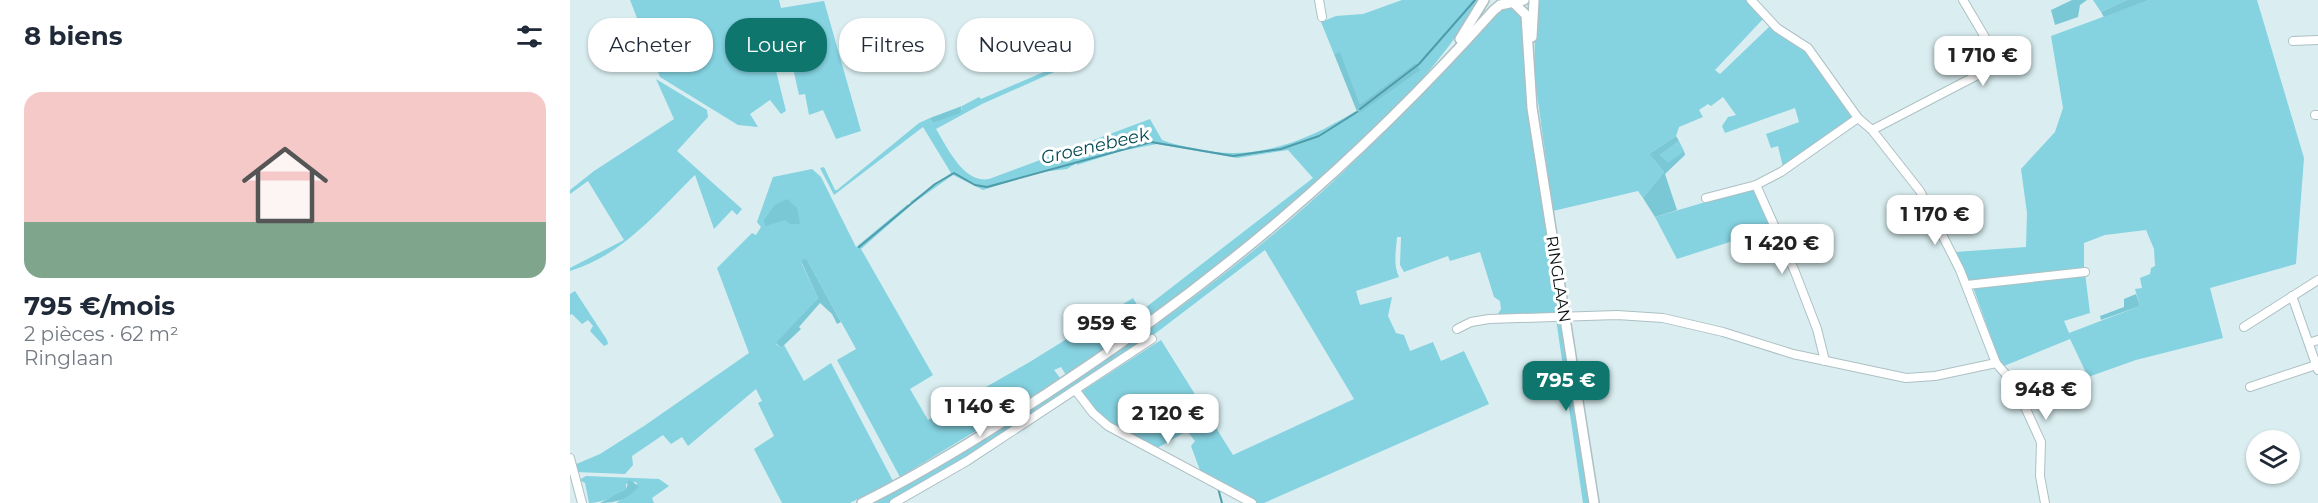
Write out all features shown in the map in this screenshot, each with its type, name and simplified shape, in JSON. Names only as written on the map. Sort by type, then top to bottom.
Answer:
[{"type":"main road","points":[[1439,68],[1484,0]]},
{"type":"main road","points":[[862,503],[961,449],[1118,346],[1201,286],[1296,208],[1372,138],[1492,11],[1507,2],[1524,0]]},
{"type":"main road","name":"RINGLAAN","points":[[1530,91],[1534,0]]},
{"type":"main road","name":"RINGLAAN","points":[[1507,2],[1526,15],[1530,91],[1594,503]]},
{"type":"street","points":[[1319,0],[1322,18]]},
{"type":"street","points":[[1751,0],[1777,28],[1808,48],[1858,118],[1872,130],[1920,191],[1967,285],[1996,363],[2016,385],[2041,442],[2040,476],[2045,503]]},
{"type":"street","points":[[1872,130],[1995,66],[1999,61],[1963,0]]},
{"type":"street","points":[[2293,40],[2318,40]]},
{"type":"street","points":[[1706,198],[1756,185],[1781,172],[1858,118]]},
{"type":"street","points":[[1756,185],[1795,272],[1817,329],[1825,361]]},
{"type":"street","points":[[1967,285],[2085,272]]},
{"type":"street","points":[[2244,327],[2318,280]]},
{"type":"street","points":[[2250,387],[2317,368],[2292,296]]},
{"type":"street","points":[[1457,329],[1471,322],[1489,319],[1565,316],[1663,318],[1825,361],[1889,375],[1922,378],[1996,363]]},
{"type":"street","points":[[894,503],[967,461],[1152,339]]},
{"type":"street","points":[[2309,343],[2318,340]]},
{"type":"street","points":[[1076,391],[1093,413],[1108,426],[1252,503]]},
{"type":"street","points":[[570,458],[582,503]]},
{"type":"shaded area","points":[[630,0],[779,0],[781,8],[824,1],[839,54],[839,72],[844,72],[861,131],[836,139],[823,110],[809,115],[805,94],[799,95],[794,72],[827,72],[827,18],[725,18],[725,72],[776,72],[786,111],[781,114],[770,100],[750,114],[758,127],[738,125],[660,77],[658,72],[713,72],[713,18],[637,18]]},
{"type":"shaded area","points":[[1402,0],[1480,0],[1449,46],[1413,90],[1373,132],[1286,210],[1151,317],[1145,308],[1313,178],[1288,150],[1237,158],[1157,144],[1121,151],[1077,165],[1077,163],[1067,169],[1041,172],[983,190],[953,175],[912,204],[910,202],[951,173],[923,127],[834,195],[820,168],[824,167],[837,190],[919,123],[930,118],[933,123],[962,109],[962,106],[979,97],[981,99],[1044,72],[1054,72],[982,104],[936,129],[957,163],[964,170],[980,179],[989,179],[1150,119],[1162,140],[1181,146],[1237,153],[1278,147],[1317,132],[1356,111],[1358,114],[1415,64],[1360,104],[1340,53],[1334,54],[1321,22],[1336,16],[1363,14]]},
{"type":"shaded area","points":[[1536,0],[1747,0],[1763,19],[1715,70],[1720,74],[1770,26],[1805,49],[1853,112],[1853,119],[1783,167],[1778,146],[1771,148],[1766,134],[1799,122],[1795,108],[1725,133],[1722,126],[1728,117],[1736,115],[1723,97],[1711,106],[1708,104],[1699,110],[1703,117],[1679,127],[1676,136],[1649,154],[1664,172],[1643,198],[1638,191],[1553,211],[1534,72]]},
{"type":"shaded area","points":[[2072,0],[2087,0],[2080,5],[2078,17],[2055,25],[2051,10]]},
{"type":"shaded area","points":[[2093,0],[2127,0],[2101,12]]},
{"type":"shaded area","points":[[2127,0],[2149,0],[2104,17],[2101,12]]},
{"type":"shaded area","points":[[2149,0],[2257,0],[2304,158],[2296,264],[2210,288],[2223,338],[2136,360],[2088,377],[2070,339],[2004,366],[1999,360],[1973,287],[2085,273],[2090,313],[2064,321],[2069,333],[2140,306],[2135,289],[2142,288],[2140,278],[2150,274],[2151,268],[2155,266],[2154,249],[2146,230],[2105,235],[2084,243],[2084,269],[1972,282],[1967,279],[1955,252],[2026,247],[2027,213],[2021,169],[2055,132],[2063,108],[2051,36]]},
{"type":"shaded area","points":[[1509,7],[1522,13],[1528,105],[1559,309],[1552,315],[1496,317],[1501,309],[1500,301],[1494,297],[1480,252],[1450,261],[1448,256],[1404,272],[1400,265],[1401,237],[1397,237],[1396,253],[1396,268],[1399,277],[1356,291],[1360,305],[1392,297],[1388,316],[1396,333],[1404,335],[1410,351],[1433,342],[1441,361],[1464,351],[1489,404],[1264,503],[1255,503],[1201,473],[1191,446],[1195,441],[1187,431],[1154,450],[1112,426],[1095,411],[1082,391],[1161,340],[1233,455],[1354,399],[1265,250],[1156,333],[1036,415],[905,495],[890,503],[873,503],[964,451],[1090,370],[1237,264],[1307,206],[1340,175],[1422,93],[1501,8]]},
{"type":"shaded area","points":[[1340,52],[1360,104],[1416,63],[1420,70],[1358,114],[1334,54]]},
{"type":"shaded area","points":[[656,79],[707,110],[708,117],[677,151],[742,209],[737,215],[732,210],[714,229],[695,175],[623,243],[589,264],[570,271],[570,268],[624,240],[588,181],[570,194],[570,190],[594,171],[674,119]]},
{"type":"shaded area","points":[[962,106],[960,113],[933,123],[930,118]]},
{"type":"shaded area","points":[[1676,136],[1679,141],[1660,155],[1668,163],[1684,151],[1685,155],[1665,174],[1677,210],[1655,217],[1643,198],[1664,172],[1649,154]]},
{"type":"shaded area","points":[[1679,141],[1684,151],[1668,164],[1660,155]]},
{"type":"shaded area","points":[[812,169],[821,177],[856,247],[908,204],[910,206],[861,249],[933,375],[910,389],[928,420],[1028,363],[1133,298],[1141,311],[1136,315],[1142,324],[1066,375],[1061,367],[1054,370],[1061,379],[900,477],[837,360],[856,349],[806,258],[801,262],[818,298],[776,344],[781,348],[784,345],[804,381],[831,363],[893,481],[850,503],[782,503],[754,449],[774,436],[758,403],[762,401],[756,389],[688,446],[682,437],[671,444],[663,435],[632,456],[633,465],[625,474],[576,472],[574,465],[600,454],[644,426],[749,353],[717,268],[752,233],[756,235],[761,227],[757,222],[773,177]]},
{"type":"shaded area","points":[[1756,187],[1773,228],[1677,259],[1655,217]]},
{"type":"shaded area","points":[[787,199],[797,208],[800,224],[790,224],[785,220],[765,226],[764,220],[775,205]]},
{"type":"shaded area","points":[[806,258],[841,322],[837,324],[832,314],[820,303],[799,327],[801,329],[781,348],[776,343],[818,298],[801,261]]},
{"type":"shaded area","points":[[575,291],[608,344],[604,346],[590,331],[593,326],[588,320],[582,324],[572,314],[570,315],[570,294]]},
{"type":"shaded area","points":[[2136,294],[2140,306],[2101,320],[2100,316],[2124,307],[2124,299]]},
{"type":"shaded area","points":[[1556,319],[1561,321],[1589,503],[1583,503]]},
{"type":"shaded area","points":[[586,476],[659,479],[669,486],[652,498],[654,503],[616,503],[636,489],[638,486],[636,482],[626,484],[626,489],[608,499],[589,503],[585,483],[579,480]]},
{"type":"shaded area","points":[[629,480],[639,486],[631,494],[617,501],[600,503],[626,489]]},
{"type":"waterway","name":"Groenebeek","points":[[1360,109],[1419,64],[1475,0]]},
{"type":"waterway","name":"Groenebeek","points":[[859,247],[935,184],[954,173],[975,185],[987,187],[1151,142],[1233,156],[1281,149],[1319,136],[1357,112]]},
{"type":"waterway","points":[[1218,488],[1222,503]]}]
